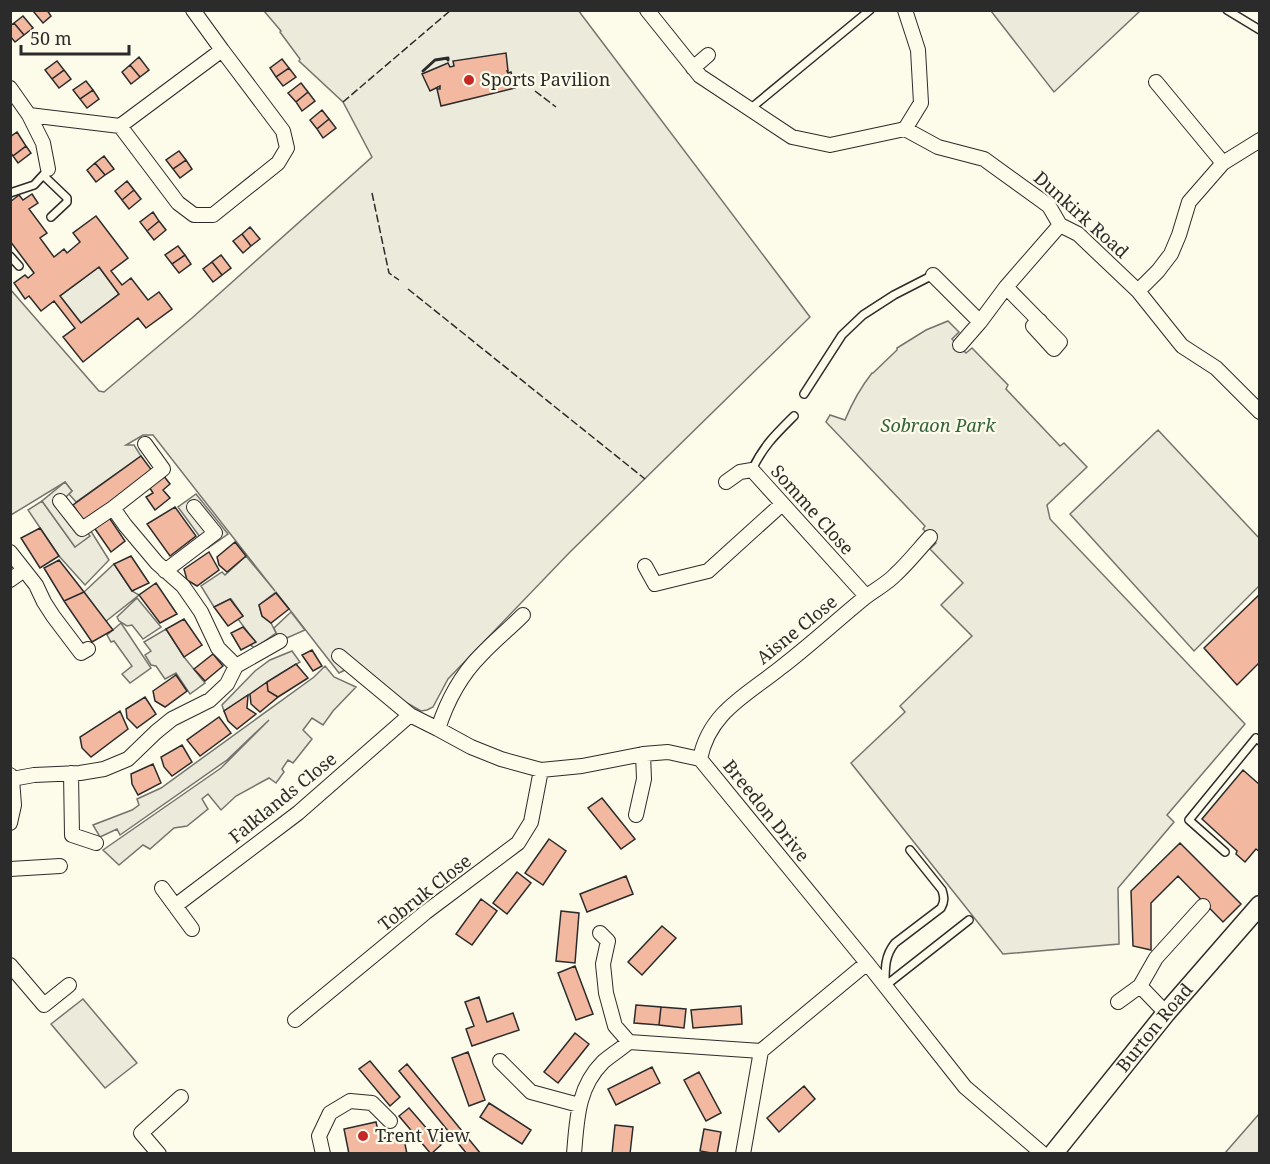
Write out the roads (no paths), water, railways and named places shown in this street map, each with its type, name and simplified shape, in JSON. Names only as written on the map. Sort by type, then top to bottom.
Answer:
[{"type":"main road","name":"Burton Road","points":[[1053,1154],[1166,1013],[1260,905]]},
{"type":"street","points":[[120,126],[178,203],[194,215],[213,215],[278,163],[287,148],[283,131],[193,10]]},
{"type":"street","points":[[647,10],[700,76],[792,137],[830,145],[905,129],[921,103],[918,50],[905,10]]},
{"type":"street","points":[[29,115],[120,126],[222,50]]},
{"type":"street","points":[[693,68],[708,55]]},
{"type":"street","points":[[1156,82],[1222,163]]},
{"type":"street","points":[[10,88],[29,115],[43,143],[46,172]]},
{"type":"street","name":"Dunkirk Road","points":[[905,129],[938,147],[984,159],[1049,206],[1060,225],[1078,234],[1138,291],[1182,346],[1216,368],[1260,412]]},
{"type":"street","points":[[1138,291],[1171,255],[1189,202],[1222,163],[1260,140]]},
{"type":"street","points":[[960,345],[1060,225]]},
{"type":"street","points":[[933,275],[980,322]]},
{"type":"street","points":[[1006,287],[1040,321]]},
{"type":"street","points":[[60,501],[82,529],[114,508],[163,469],[145,444]]},
{"type":"street","name":"Somme Close","points":[[726,482],[740,471],[752,470],[866,596]]},
{"type":"street","points":[[645,566],[655,584],[708,571],[782,504]]},
{"type":"street","points":[[165,571],[214,533],[194,507]]},
{"type":"street","points":[[114,508],[157,564],[183,586],[201,612],[218,648],[236,666]]},
{"type":"street","name":"Aisne Close","points":[[700,759],[703,744],[713,726],[728,709],[866,596],[896,575],[930,537]]},
{"type":"street","points":[[10,552],[36,585],[53,616],[82,653]]},
{"type":"street","points":[[10,580],[24,570]]},
{"type":"street","points":[[438,729],[445,708],[462,678],[480,656],[523,615]]},
{"type":"street","points":[[10,823],[14,805],[11,777],[104,770],[128,759],[172,719],[210,700],[227,684],[236,666],[280,641]]},
{"type":"street","name":"Breedon Drive","points":[[339,656],[410,715],[471,747],[501,759],[541,770],[668,752],[700,759],[867,963],[964,1087],[1043,1154]]},
{"type":"street","name":"Falklands Close","points":[[175,906],[298,813],[410,715]]},
{"type":"street","points":[[636,815],[644,779],[643,754]]},
{"type":"street","name":"Tobruk Close","points":[[295,1020],[426,912],[519,843],[531,822],[541,770]]},
{"type":"street","points":[[71,773],[72,835],[96,843]]},
{"type":"street","points":[[10,869],[60,866]]},
{"type":"street","points":[[162,888],[192,929]]},
{"type":"street","points":[[1118,1002],[1140,987],[1156,958],[1203,906]]},
{"type":"street","points":[[600,933],[608,941],[603,964],[606,993],[615,1026],[629,1042]]},
{"type":"street","points":[[743,1154],[761,1051],[867,963]]},
{"type":"street","points":[[10,965],[44,1005],[69,985]]},
{"type":"street","points":[[1140,987],[1166,1013]]},
{"type":"street","points":[[574,1154],[579,1105],[591,1078],[603,1062],[629,1042],[761,1051]]},
{"type":"street","points":[[500,1061],[531,1092],[579,1105]]},
{"type":"street","points":[[159,1154],[141,1133],[181,1097]]},
{"type":"street","points":[[323,1154],[319,1136],[330,1113],[350,1101],[372,1103],[390,1121]]},
{"type":"lane","points":[[750,109],[870,10]]},
{"type":"lane","points":[[1227,10],[1260,30]]},
{"type":"lane","points":[[10,193],[34,185],[46,172],[67,198],[66,202],[51,217]]},
{"type":"lane","points":[[10,256],[19,266]]},
{"type":"lane","points":[[804,394],[842,334],[863,315],[894,295],[933,275]]},
{"type":"lane","points":[[752,470],[760,454],[794,416]]},
{"type":"lane","points":[[1225,852],[1189,820],[1256,738],[1260,741]]},
{"type":"lane","points":[[885,986],[885,968],[889,950],[941,908],[944,902],[942,890],[910,850]]},
{"type":"lane","points":[[885,986],[969,920]]},
{"type":"place","name":"Sports Pavilion","points":[[469,80]]},
{"type":"place","name":"Trent View","points":[[363,1136]]},
{"type":"park label","name":"Sobraon Park","points":[[938,426]]}]
